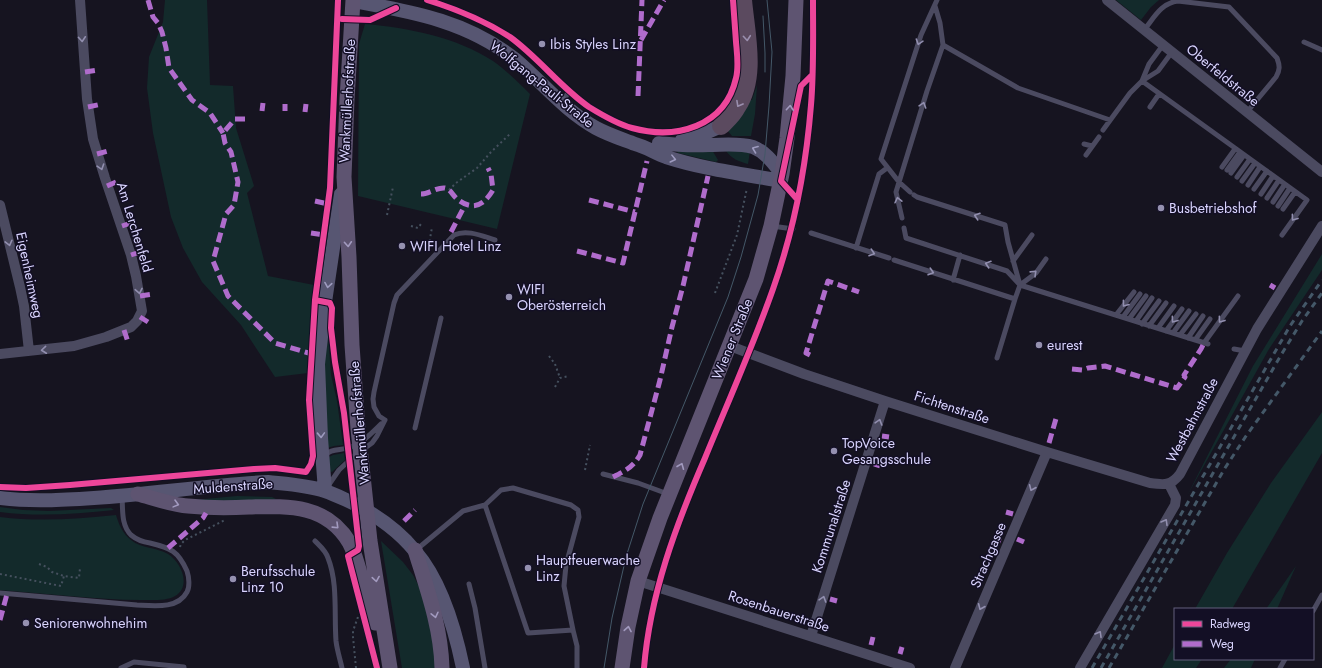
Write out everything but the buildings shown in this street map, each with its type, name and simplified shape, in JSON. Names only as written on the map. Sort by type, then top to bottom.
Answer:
[{"type":"highway","points":[[720,126],[729,118],[737,107],[744,94],[748,81],[749,63],[743,0]]},
{"type":"main road","name":"Wolfgang-Pauli-Straße","points":[[353,0],[411,11],[469,31],[499,48],[582,120],[609,135],[637,144],[668,157],[734,173],[782,177]]},
{"type":"main road","name":"Wankmüllerhofstraße","points":[[353,0],[344,177],[352,345],[358,429],[370,541],[389,668]]},
{"type":"main road","name":"Wiener Straße","points":[[622,668],[628,628],[638,582],[669,494],[756,279],[772,226],[782,177],[792,76],[796,0]]},
{"type":"main road","name":"Wolfgang-Pauli-Straße","points":[[637,144],[659,143],[696,137],[720,126]]},
{"type":"main road","points":[[720,126],[718,131],[718,153],[722,160],[734,173]]},
{"type":"main road","name":"Wolfgang-Pauli-Straße","points":[[659,143],[682,146],[739,145],[753,147],[768,157],[782,177]]},
{"type":"main road","name":"Wankmüllerhofstraße","points":[[325,491],[322,461],[318,364],[325,302],[344,177]]},
{"type":"main road","name":"Muldenstraße","points":[[0,498],[45,501],[121,496],[268,482],[292,484],[325,491],[362,508],[382,520],[415,550],[432,576],[442,599],[460,654],[463,668]]},
{"type":"main road","points":[[138,494],[186,506],[225,508],[302,508],[329,520],[340,530],[354,553],[389,668]]},
{"type":"main road","points":[[415,550],[438,628],[442,654],[442,668]]},
{"type":"street","name":"Am Lerchenfeld","points":[[0,354],[74,346],[106,337],[131,326],[137,321],[142,311],[131,254],[98,158],[92,133],[87,99],[80,0]]},
{"type":"street","name":"Oberfeldstraße","points":[[1107,0],[1322,172]]},
{"type":"street","name":"Eigenheimweg","points":[[0,205],[20,287],[28,351]]},
{"type":"street","name":"Westbahnstraße","points":[[1080,668],[1175,505],[1176,498],[1169,484],[1176,480],[1180,474],[1257,329],[1322,226]]},
{"type":"street","name":"Fichtenstraße","points":[[730,346],[804,374],[1047,452],[1150,483],[1160,485],[1169,484]]},
{"type":"street","name":"Kommunalstraße","points":[[811,636],[885,401]]},
{"type":"street","name":"Strachgasse","points":[[955,668],[1047,452]]},
{"type":"street","name":"Rosenbauerstraße","points":[[638,582],[910,668]]},
{"type":"lane","points":[[937,0],[921,35],[881,159],[899,182],[917,197],[1005,226],[1020,285]]},
{"type":"lane","points":[[1144,30],[1162,7],[1170,2],[1178,1],[1229,7],[1277,58],[1280,65],[1279,72],[1276,77],[1247,112]]},
{"type":"lane","points":[[902,218],[896,192],[910,154],[917,124],[943,45],[940,23],[935,6]]},
{"type":"lane","points":[[1304,42],[1322,50]]},
{"type":"lane","points":[[943,45],[1018,88],[1110,120]]},
{"type":"lane","points":[[1142,81],[1149,64],[1163,45]]},
{"type":"lane","points":[[1103,130],[1130,93],[1142,81],[1158,71],[1172,52]]},
{"type":"lane","points":[[1142,81],[1307,200],[1282,235]]},
{"type":"lane","points":[[562,104],[569,90]]},
{"type":"lane","points":[[927,91],[933,93]]},
{"type":"lane","points":[[1150,107],[1159,94]]},
{"type":"lane","points":[[917,124],[922,126]]},
{"type":"lane","points":[[1086,155],[1099,136]]},
{"type":"lane","points":[[1084,144],[1092,146]]},
{"type":"lane","points":[[1240,152],[1227,170],[1240,152]]},
{"type":"lane","points":[[1237,177],[1250,159]]},
{"type":"lane","points":[[1242,181],[1255,163]]},
{"type":"lane","points":[[1248,185],[1260,167]]},
{"type":"lane","points":[[856,248],[879,174],[887,168]]},
{"type":"lane","points":[[1254,189],[1267,171]]},
{"type":"lane","points":[[1261,194],[1273,176]]},
{"type":"lane","points":[[1267,198],[1279,180]]},
{"type":"lane","points":[[1272,202],[1285,184]]},
{"type":"lane","points":[[1278,206],[1290,188]]},
{"type":"lane","points":[[1283,209],[1295,192]]},
{"type":"lane","points":[[772,226],[793,230]]},
{"type":"lane","points":[[904,228],[906,238],[1007,271],[1020,285],[1206,344],[1238,296]]},
{"type":"lane","points":[[385,420],[378,416],[374,407],[373,399],[394,303],[400,290],[454,235],[468,233],[495,240]]},
{"type":"lane","points":[[811,233],[952,280],[1015,299]]},
{"type":"lane","points":[[1013,261],[1032,235]]},
{"type":"lane","points":[[952,280],[960,255]]},
{"type":"lane","points":[[997,358],[1020,285],[1036,273],[1046,259]]},
{"type":"lane","points":[[1116,315],[1134,292]]},
{"type":"lane","points":[[1123,317],[1140,294]]},
{"type":"lane","points":[[1129,319],[1146,296]]},
{"type":"lane","points":[[1136,321],[1152,298]]},
{"type":"lane","points":[[1142,324],[1159,301]]},
{"type":"lane","points":[[1149,326],[1166,303]]},
{"type":"lane","points":[[1158,328],[1174,306]]},
{"type":"lane","points":[[1166,331],[1182,309]]},
{"type":"lane","points":[[1173,333],[1189,311]]},
{"type":"lane","points":[[1180,335],[1196,314]]},
{"type":"lane","points":[[1188,338],[1203,316]]},
{"type":"lane","points":[[415,428],[441,318]]},
{"type":"lane","points":[[1195,340],[1210,319]]},
{"type":"lane","points":[[1234,349],[1245,351]]},
{"type":"lane","points":[[322,461],[328,452],[350,448],[363,441],[385,420]]},
{"type":"lane","points":[[325,491],[339,470],[355,455],[372,443],[378,436],[385,420]]},
{"type":"lane","points":[[603,474],[638,483],[669,494]]},
{"type":"lane","points":[[415,550],[463,511],[485,505],[501,490],[512,488],[571,505],[578,510],[579,517],[566,564],[564,586],[577,646],[577,668]]},
{"type":"lane","points":[[0,593],[138,606],[174,604],[183,599],[189,590],[189,576],[183,563],[177,555],[168,548],[140,541],[131,534],[125,526],[121,496]]},
{"type":"lane","points":[[485,505],[528,633],[573,630]]},
{"type":"lane","points":[[315,541],[323,548],[328,557],[332,572],[336,610],[336,642],[342,668]]},
{"type":"lane","points":[[468,584],[475,608],[485,668]]},
{"type":"lane","points":[[1314,609],[1322,595]]},
{"type":"lane","points":[[121,668],[134,662],[184,668]]},
{"type":"path","points":[[450,190],[456,183],[477,168],[511,133]]},
{"type":"path","points":[[715,293],[737,235],[747,185]]},
{"type":"path","points":[[387,215],[393,187]]},
{"type":"path","points":[[411,226],[418,228],[421,224]]},
{"type":"path","points":[[425,265],[432,227]]},
{"type":"path","points":[[548,356],[555,364],[560,378]]},
{"type":"path","points":[[555,387],[560,378],[569,376]]},
{"type":"path","points":[[585,470],[590,445]]},
{"type":"path","points":[[180,548],[179,546],[185,540],[227,519]]},
{"type":"path","points":[[39,564],[47,567],[52,572],[64,576],[79,578],[80,568]]},
{"type":"path","points":[[0,574],[61,586],[64,576]]},
{"type":"path","points":[[360,609],[365,619]]},
{"type":"path","points":[[356,668],[352,637],[360,609]]},
{"type":"green space","points":[[165,0],[207,0],[210,85],[233,86],[236,128],[254,186],[247,193],[268,276],[314,285],[308,373],[275,377],[241,325],[202,282],[183,248],[171,217],[153,133],[147,88],[149,57],[163,22]]},
{"type":"green space","points":[[1116,0],[1159,0],[1151,7],[1141,20]]},
{"type":"green space","points":[[365,24],[415,31],[464,46],[493,61],[530,94],[497,229],[358,196],[359,44]]},
{"type":"green space","points":[[757,85],[755,114],[751,136],[732,136],[727,130],[748,99],[752,100]]},
{"type":"green space","points":[[676,150],[712,150],[718,160],[716,162],[678,153]]},
{"type":"green space","points":[[726,151],[750,151],[748,164],[741,162]]},
{"type":"green space","points":[[1322,254],[1322,270],[1269,349],[1187,496],[1253,366]]},
{"type":"green space","points":[[327,319],[331,375],[337,401],[343,445],[327,448],[323,377]]},
{"type":"green space","points":[[1322,412],[1322,453],[1233,608],[1196,608],[1227,553],[1271,483]]},
{"type":"green space","points":[[344,453],[345,460],[332,472],[328,471],[327,458]]},
{"type":"green space","points":[[237,496],[272,497],[276,499],[250,504],[194,500]]},
{"type":"green space","points":[[0,507],[49,511],[111,508],[114,510],[43,515],[0,512]]},
{"type":"green space","points":[[116,515],[122,529],[131,540],[140,545],[168,554],[177,563],[183,574],[184,580],[180,592],[175,596],[168,599],[159,600],[124,600],[0,590],[0,517],[14,519],[58,519]]},
{"type":"green space","points":[[381,541],[403,562],[413,575],[425,598],[433,624],[436,668],[402,668]]},
{"type":"green space","points":[[1296,566],[1277,608],[1267,608]]},
{"type":"green space","points":[[1174,646],[1174,660],[1201,660],[1196,668],[1162,668]]},
{"type":"green space","points":[[1230,660],[1255,660],[1251,668],[1224,668]]},
{"type":"tram line","points":[[604,668],[612,618],[626,557],[643,504],[728,297],[758,195],[765,154],[772,52],[767,0]]},
{"type":"tram line","points":[[763,16],[765,72]]},
{"type":"railway","points":[[1092,668],[1290,326],[1322,280]]},
{"type":"railway","points":[[1101,668],[1281,355],[1302,321],[1322,293]]},
{"type":"railway","points":[[1109,668],[1225,468],[1246,436],[1322,331]]},
{"type":"marked path","points":[[148,0],[153,17],[158,23],[162,32],[169,68],[192,100],[210,113],[223,133]]},
{"type":"marked path","points":[[638,96],[642,0]]},
{"type":"marked path","points":[[641,40],[664,0]]},
{"type":"marked path","points":[[85,72],[98,70]]},
{"type":"marked path","points":[[262,111],[263,103]]},
{"type":"marked path","points":[[88,107],[102,104]]},
{"type":"marked path","points":[[285,104],[285,111]]},
{"type":"marked path","points":[[305,112],[306,104]]},
{"type":"marked path","points":[[245,119],[235,119],[223,133],[225,143],[231,152],[238,182],[234,205],[226,214],[213,261],[228,296],[275,343],[312,354]]},
{"type":"marked path","points":[[97,154],[108,151]]},
{"type":"marked path","points":[[577,251],[623,263],[647,161]]},
{"type":"marked path","points":[[421,194],[445,188],[461,202],[467,205],[476,205],[485,200],[493,190],[491,174],[488,168]]},
{"type":"marked path","points":[[613,477],[635,463],[640,455],[683,286],[708,176]]},
{"type":"marked path","points":[[107,186],[116,182]]},
{"type":"marked path","points":[[589,200],[635,212]]},
{"type":"marked path","points":[[315,201],[328,204]]},
{"type":"marked path","points":[[451,232],[465,205]]},
{"type":"marked path","points":[[122,226],[131,223]]},
{"type":"marked path","points":[[311,233],[324,235]]},
{"type":"marked path","points":[[131,255],[140,252]]},
{"type":"marked path","points":[[810,355],[806,353],[828,281],[859,292]]},
{"type":"marked path","points":[[1270,285],[1275,288]]},
{"type":"marked path","points":[[140,296],[154,294]]},
{"type":"marked path","points":[[140,317],[148,322]]},
{"type":"marked path","points":[[124,330],[128,342]]},
{"type":"marked path","points":[[1072,369],[1082,370],[1105,366],[1177,388],[1185,377],[1184,375],[1204,343]]},
{"type":"marked path","points":[[1049,443],[1057,415]]},
{"type":"marked path","points":[[882,436],[889,437]]},
{"type":"marked path","points":[[874,464],[880,466]]},
{"type":"marked path","points":[[404,521],[415,510]]},
{"type":"marked path","points":[[1006,512],[1013,514]]},
{"type":"marked path","points":[[168,548],[203,518],[206,513]]},
{"type":"marked path","points":[[995,539],[1001,541]]},
{"type":"marked path","points":[[1017,539],[1024,542]]},
{"type":"marked path","points":[[0,620],[7,594]]},
{"type":"marked path","points":[[830,599],[837,601]]},
{"type":"marked path","points":[[871,645],[873,637]]},
{"type":"marked path","points":[[900,654],[902,647]]},
{"type":"cycle path","points":[[0,487],[26,488],[70,485],[254,469],[275,468],[306,472],[311,464],[313,456],[309,400],[315,300],[330,188],[338,0]]},
{"type":"cycle path","points":[[427,0],[470,16],[510,37],[521,45],[578,99],[604,116],[632,128],[665,132],[696,126],[710,119],[721,108],[730,95],[736,78],[738,65],[733,0]]},
{"type":"cycle path","points":[[644,668],[652,613],[666,560],[694,483],[765,310],[780,267],[793,221],[809,128],[813,66],[813,0]]},
{"type":"cycle path","points":[[342,19],[370,20],[396,8]]},
{"type":"cycle path","points":[[797,199],[781,181],[801,86],[812,75]]},
{"type":"cycle path","points":[[315,300],[330,303],[332,308],[331,328],[344,413],[359,546],[358,550],[348,556],[377,668]]},
{"type":"place","name":"Ibis Styles Linz","points":[[542,44]]},
{"type":"place","name":"Busbetriebshof","points":[[1161,208]]},
{"type":"place","name":"WIFI Hotel Linz","points":[[402,246]]},
{"type":"place","name":"WIFI Oberösterreich","points":[[509,297]]},
{"type":"place","name":"eurest","points":[[1039,345]]},
{"type":"place","name":"TopVoice Gesangsschule","points":[[834,451]]},
{"type":"place","name":"Hauptfeuerwache Linz","points":[[528,568]]},
{"type":"place","name":"Berufsschule Linz 10","points":[[233,579]]},
{"type":"place","name":"Seniorenwohnehim","points":[[26,623]]}]
